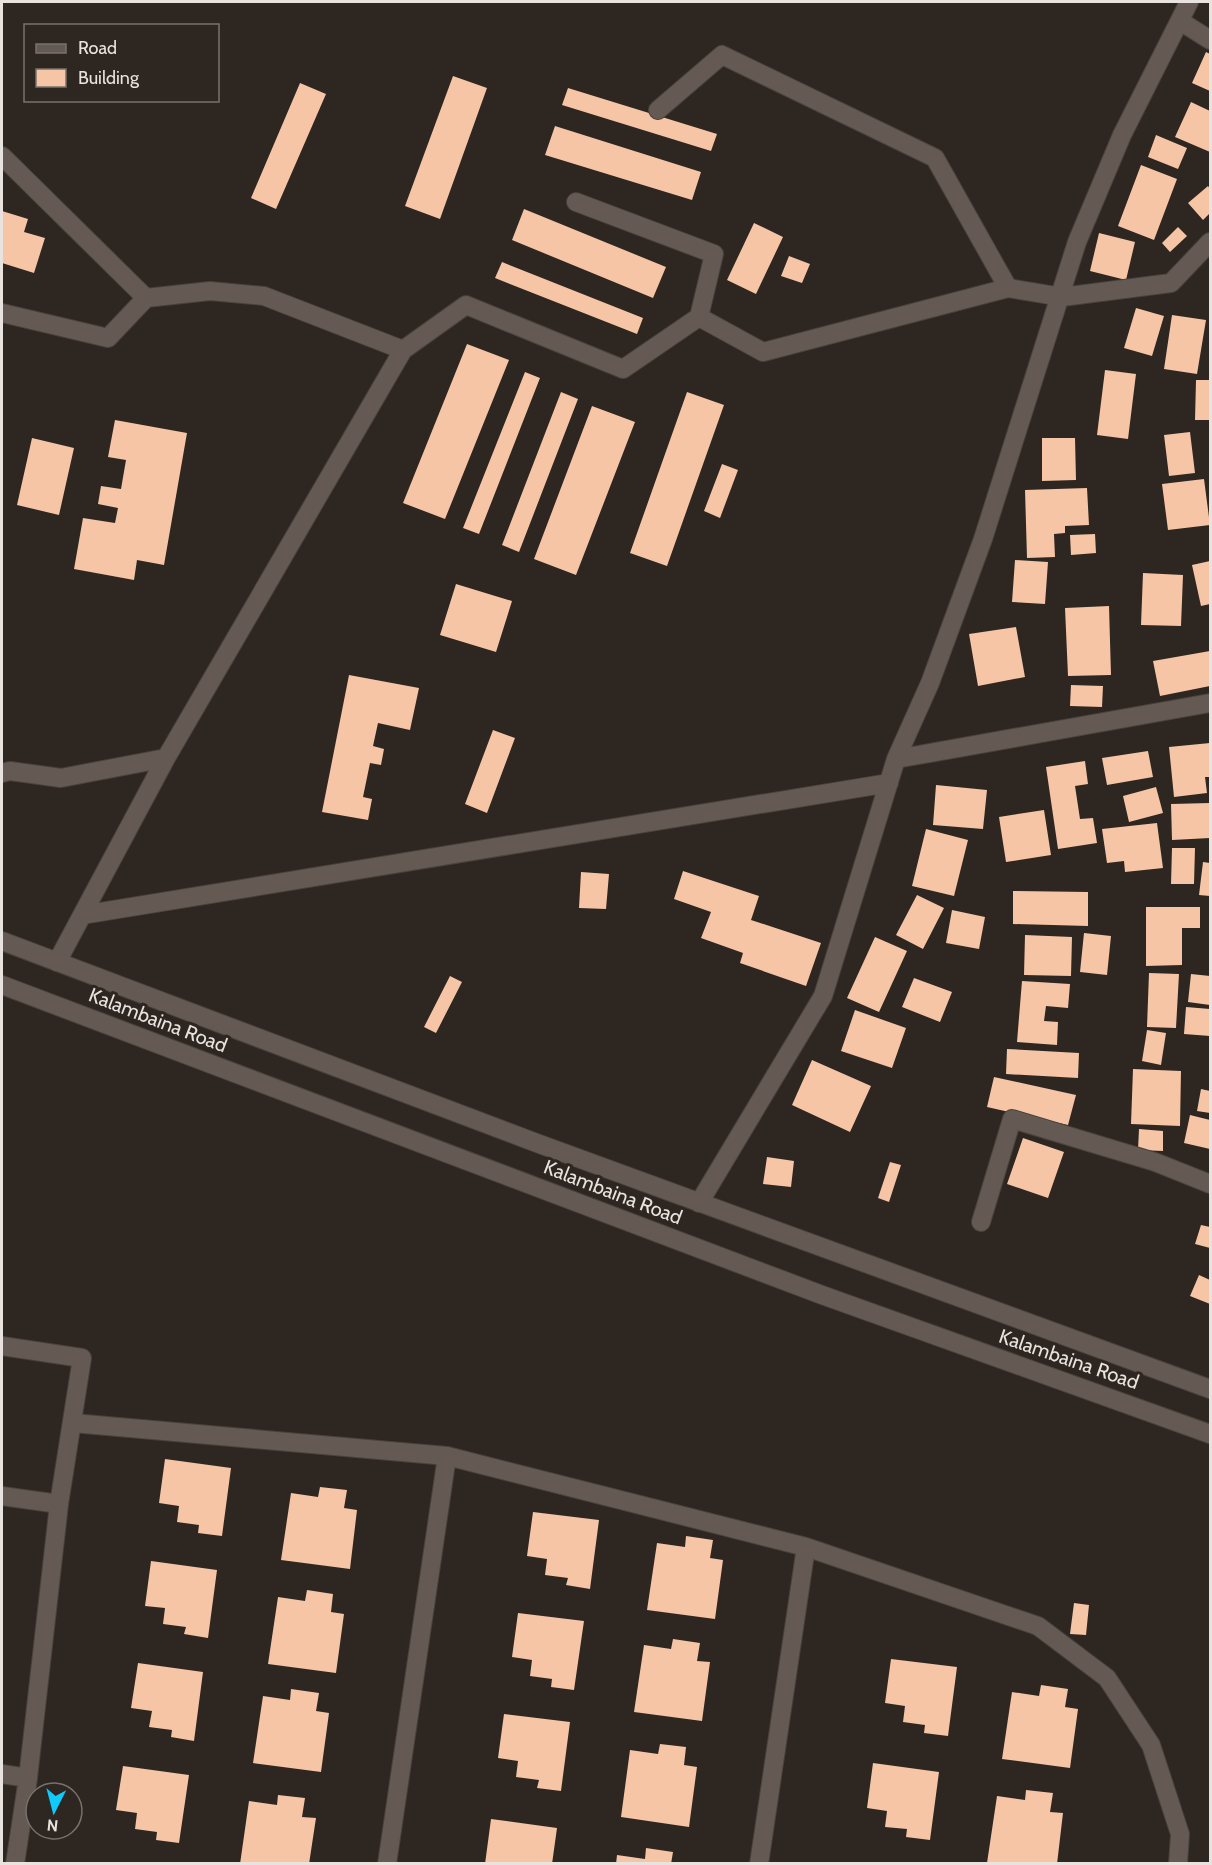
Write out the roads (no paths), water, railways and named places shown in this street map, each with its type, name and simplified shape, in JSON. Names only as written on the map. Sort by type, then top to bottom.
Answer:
[{"type":"street","points":[[699,1203],[823,996],[896,759],[930,684],[983,539],[1011,444],[1062,297],[1077,242],[1094,197],[1189,2]]},
{"type":"street","points":[[1180,21],[1210,40]]},
{"type":"street","points":[[658,110],[722,55],[935,158],[1008,288]]},
{"type":"street","points":[[2,156],[146,298]]},
{"type":"street","points":[[57,962],[166,758],[403,350],[466,305],[623,369],[699,317],[714,254],[576,202]]},
{"type":"street","points":[[699,317],[763,352],[1008,288],[1062,297],[1171,283],[1210,242]]},
{"type":"street","points":[[2,313],[108,338],[146,298],[210,291],[264,296],[403,350]]},
{"type":"street","points":[[896,759],[1210,703]]},
{"type":"street","points":[[2,773],[10,771],[62,778],[166,758]]},
{"type":"street","points":[[82,915],[889,783]]},
{"type":"street","name":"Kalambaina Road","points":[[2,941],[699,1203],[1210,1389]]},
{"type":"street","name":"Kalambaina Road","points":[[2,985],[811,1291],[1210,1434]]},
{"type":"street","points":[[981,1222],[1012,1119],[1155,1162],[1210,1184]]},
{"type":"street","points":[[2,1346],[82,1358],[74,1423],[59,1504],[28,1778],[15,1863]]},
{"type":"street","points":[[74,1423],[447,1456],[806,1547],[1038,1626],[1107,1678],[1151,1745],[1180,1834],[1178,1863]]},
{"type":"street","points":[[387,1863],[447,1456]]},
{"type":"street","points":[[2,1496],[59,1504]]},
{"type":"street","points":[[759,1863],[806,1547]]},
{"type":"street","points":[[2,1774],[28,1778]]}]
